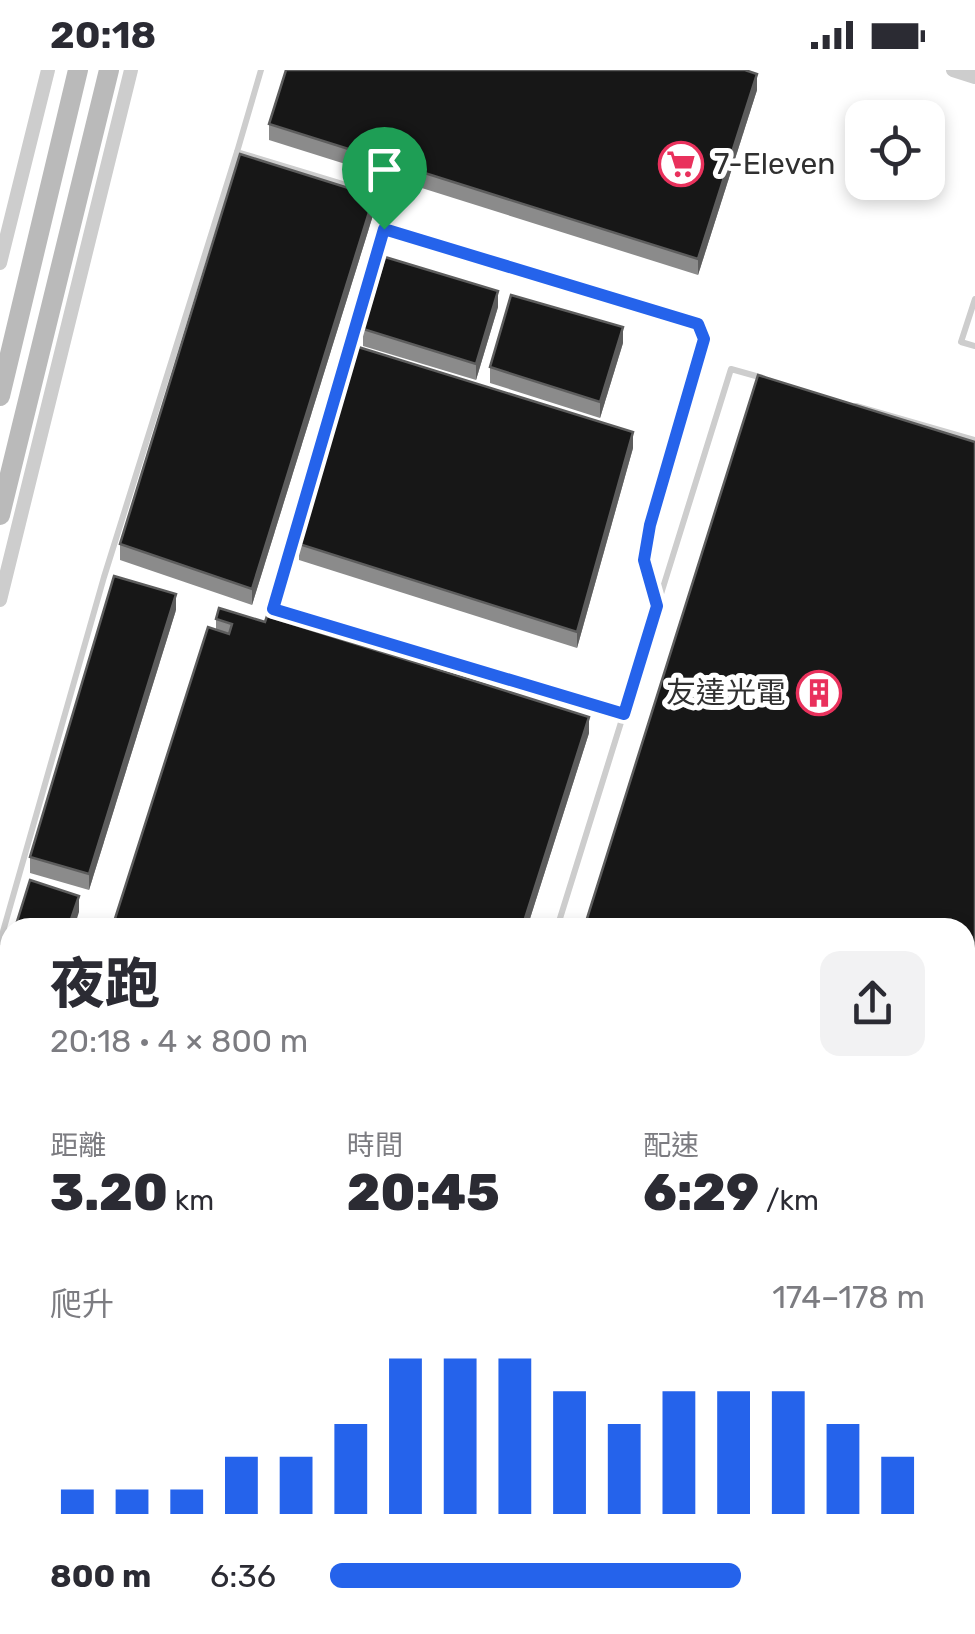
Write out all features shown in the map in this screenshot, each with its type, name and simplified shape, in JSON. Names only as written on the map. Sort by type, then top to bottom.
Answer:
[{"type":"street","points":[[0,263],[48,70]]},
{"type":"street","points":[[0,396],[78,70]]},
{"type":"street","points":[[0,515],[109,70]]},
{"type":"street","points":[[0,600],[6,543],[130,70]]},
{"type":"street","points":[[954,70],[975,77]]},
{"type":"lane","points":[[7,918],[104,577],[261,70]]},
{"type":"lane","points":[[237,152],[386,197],[384,229],[273,609],[624,714]]},
{"type":"lane","points":[[384,229],[698,324],[704,339],[644,560],[657,606]]},
{"type":"lane","points":[[975,299],[962,342],[975,346]]},
{"type":"lane","points":[[560,918],[732,369],[769,380]]},
{"type":"lane","points":[[844,402],[975,440]]},
{"type":"building","points":[[286,70],[745,70],[757,74],[698,259],[269,124]]},
{"type":"building","points":[[240,154],[374,196],[252,589],[120,544]]},
{"type":"building","points":[[385,257],[498,291],[476,364],[363,329]]},
{"type":"building","points":[[511,295],[623,327],[600,402],[490,367]]},
{"type":"building","points":[[355,346],[633,432],[577,632],[299,544]]},
{"type":"building","name":"友達光電","points":[[758,375],[975,442],[975,918],[587,918]]},
{"type":"building","points":[[114,576],[176,594],[89,874],[30,857]]},
{"type":"building","points":[[219,608],[265,622],[267,616],[589,717],[525,918],[115,918],[208,627],[229,634],[232,624],[216,619]]},
{"type":"building","points":[[30,880],[79,896],[71,918],[18,918]]},
{"type":"place","name":"7-Eleven","points":[[681,164]]},
{"type":"place","name":"友達光電","points":[[819,693]]},
{"type":"route","points":[[384,229],[698,324],[704,339],[650,525],[644,560],[657,606],[624,714],[273,609],[384,229]]}]
